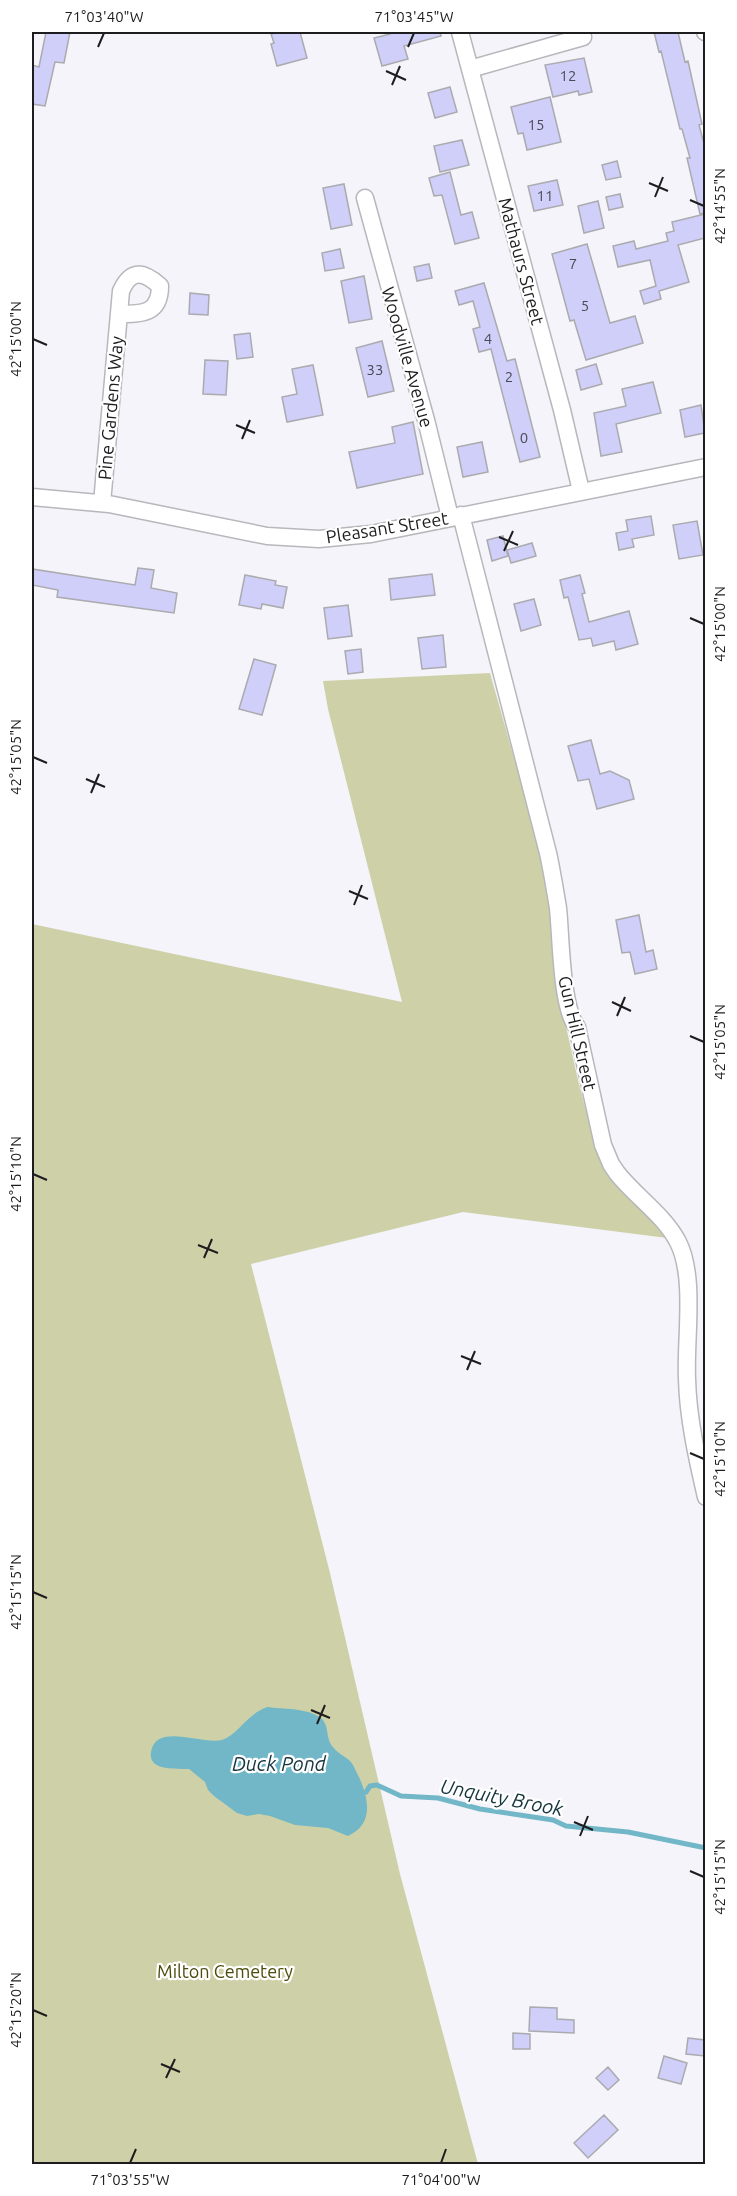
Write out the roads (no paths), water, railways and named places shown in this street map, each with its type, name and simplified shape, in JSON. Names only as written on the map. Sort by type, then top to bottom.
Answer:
[{"type":"street","name":"Mathaurs Street","points":[[460,32],[562,410],[581,491]]},
{"type":"street","points":[[470,69],[583,36]]},
{"type":"street","name":"Woodville Avenue","points":[[365,198],[455,516]]},
{"type":"street","name":"Pine Gardens Way","points":[[102,503],[119,314]]},
{"type":"street","name":"Pleasant Street","points":[[32,496],[102,503],[267,536],[294,538],[353,536],[705,467]]},
{"type":"street","name":"Gun Hill Street","points":[[455,516],[546,844],[556,893],[566,996],[572,1021],[577,1027],[603,1145],[617,1173],[667,1225],[682,1252],[688,1294],[688,1399],[705,1497]]},
{"type":"water","name":"Duck Pond","points":[[267,1707],[309,1712],[324,1721],[329,1740],[337,1751],[351,1763],[365,1794],[366,1818],[356,1831],[348,1836],[328,1828],[295,1825],[259,1814],[247,1816],[237,1813],[214,1796],[208,1790],[205,1782],[189,1769],[163,1767],[153,1761],[152,1748],[164,1737],[222,1740],[233,1734],[254,1714]]},
{"type":"waterway","name":"Unquity Brook","points":[[366,1792],[370,1786],[377,1785],[401,1796],[438,1798],[480,1809],[553,1820],[566,1826],[628,1832],[706,1848]]},
{"type":"park label","name":"Milton Cemetery","points":[[225,1971]]}]
